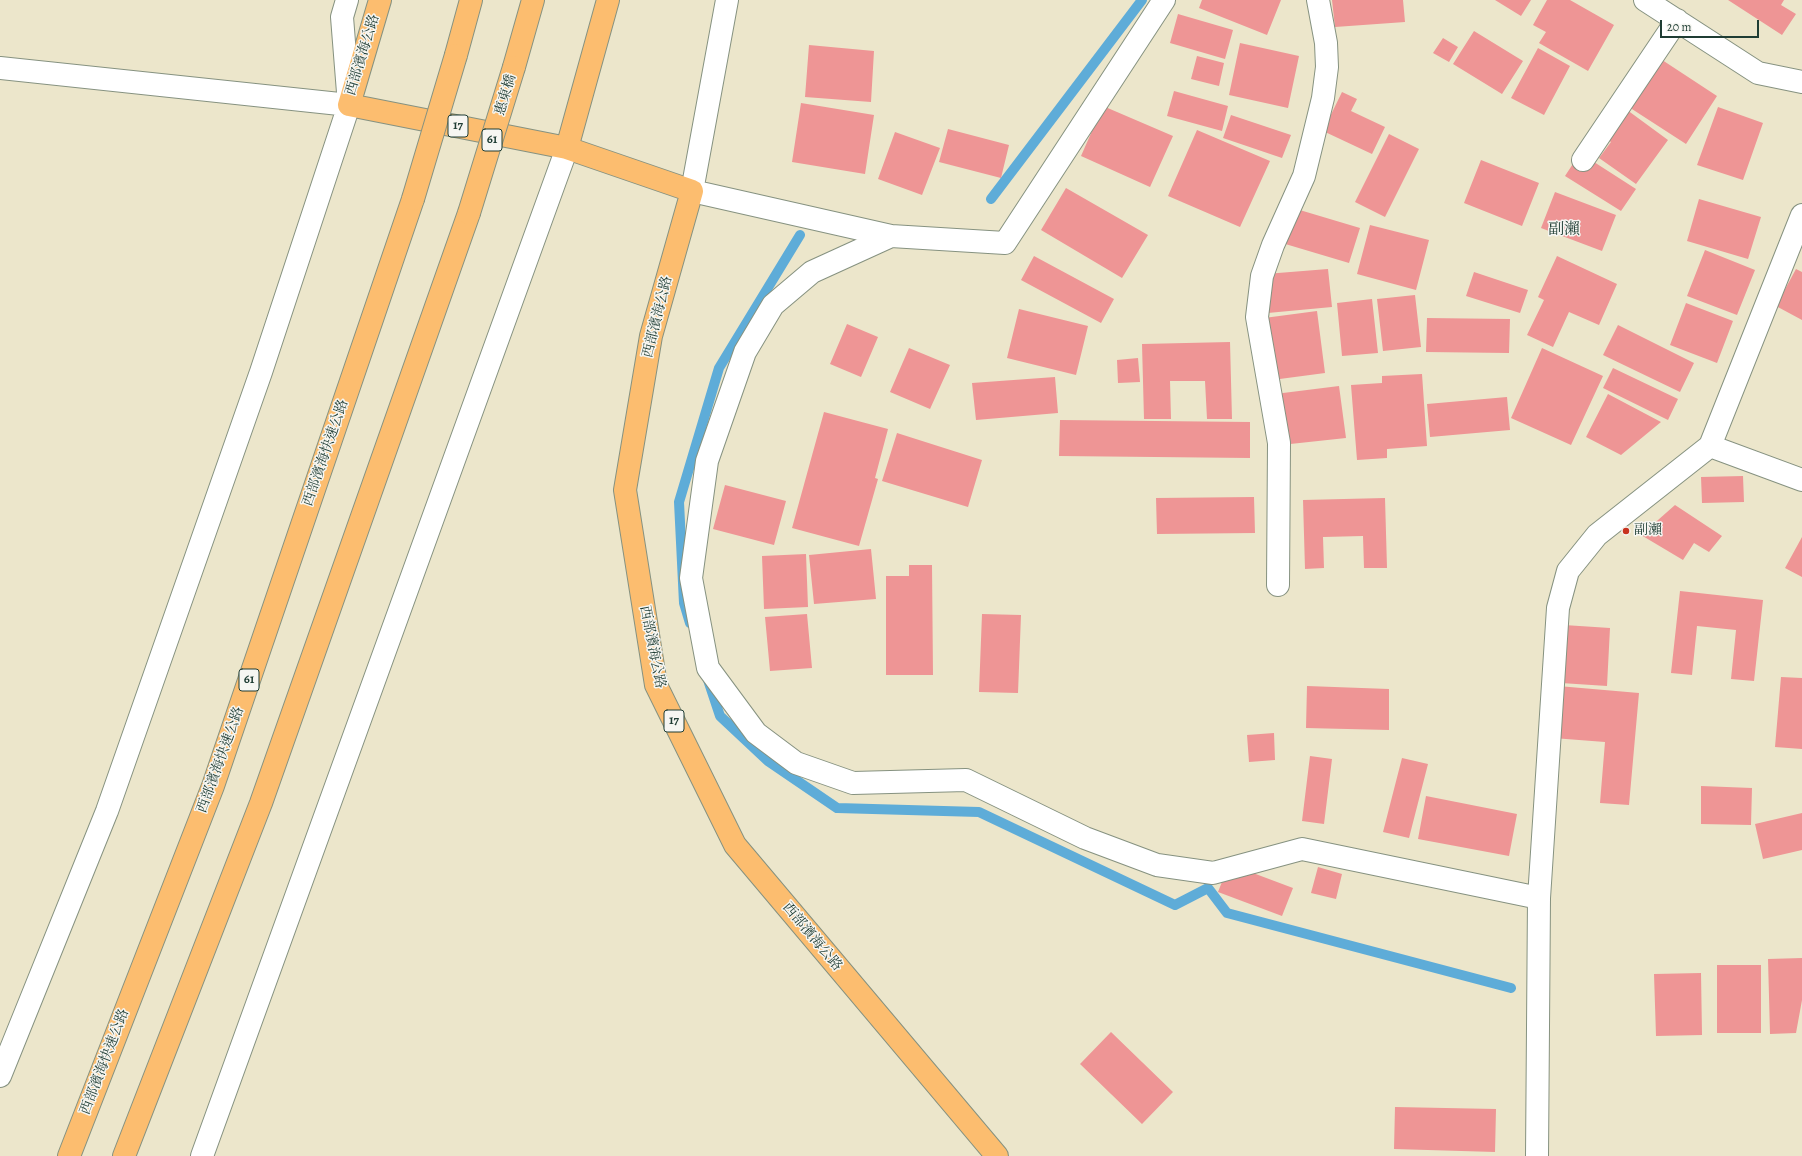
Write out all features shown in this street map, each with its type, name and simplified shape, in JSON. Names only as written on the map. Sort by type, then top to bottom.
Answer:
[{"type":"main road","name":"西部濱海公路","points":[[380,0],[348,105],[567,148],[692,191],[651,336],[626,490],[656,685],[735,845],[997,1156]]},
{"type":"main road","name":"西部濱海快速公路","points":[[69,1156],[212,786],[413,200],[471,0]]},
{"type":"main road","name":"惠東橋","points":[[124,1156],[261,803],[469,213],[533,0]]},
{"type":"main road","points":[[567,148],[608,0]]},
{"type":"street","points":[[0,1076],[107,811],[261,372],[348,105],[342,17],[346,0]]},
{"type":"street","points":[[727,0],[692,191],[891,236],[1005,242],[1164,0]]},
{"type":"street","points":[[1278,585],[1279,443],[1257,317],[1262,276],[1273,245],[1304,176],[1323,98],[1327,67],[1326,42],[1318,0]]},
{"type":"street","points":[[1645,0],[1758,73],[1802,82]]},
{"type":"street","points":[[1583,160],[1677,20]]},
{"type":"street","points":[[0,68],[348,105]]},
{"type":"street","points":[[202,1156],[567,148]]},
{"type":"street","points":[[1537,1156],[1539,898],[1558,608],[1568,571],[1597,535],[1710,446],[1802,215]]},
{"type":"street","points":[[891,236],[812,272],[773,305],[745,352],[707,460],[691,578],[708,668],[756,733],[796,763],[853,783],[966,780],[1085,838],[1157,865],[1213,873],[1302,849],[1539,898]]},
{"type":"street","points":[[1710,446],[1802,480]]},
{"type":"building","points":[[1202,0],[1281,0],[1267,35],[1199,8]]},
{"type":"building","points":[[1332,0],[1403,0],[1405,22],[1335,27]]},
{"type":"building","points":[[1495,0],[1531,0],[1521,16]]},
{"type":"building","points":[[1547,0],[1570,0],[1614,25],[1588,71],[1539,43],[1546,32],[1533,25]]},
{"type":"building","points":[[1728,0],[1784,0],[1781,5],[1796,14],[1782,35]]},
{"type":"building","points":[[1178,14],[1233,30],[1225,59],[1170,43]]},
{"type":"building","points":[[1474,31],[1523,61],[1502,94],[1453,64]]},
{"type":"building","points":[[1443,38],[1458,47],[1449,62],[1433,53]]},
{"type":"building","points":[[1240,43],[1299,56],[1288,108],[1229,95]]},
{"type":"building","points":[[809,45],[874,51],[871,102],[805,97]]},
{"type":"building","points":[[1538,48],[1570,66],[1544,115],[1511,98]]},
{"type":"building","points":[[1650,52],[1717,96],[1686,144],[1618,100]]},
{"type":"building","points":[[1197,56],[1224,63],[1219,86],[1191,79]]},
{"type":"building","points":[[1174,91],[1228,106],[1222,131],[1167,116]]},
{"type":"building","points":[[1342,92],[1357,99],[1351,111],[1385,127],[1372,154],[1323,131]]},
{"type":"building","points":[[801,103],[874,115],[865,174],[792,162]]},
{"type":"building","points":[[1103,106],[1173,136],[1150,187],[1081,156]]},
{"type":"building","points":[[1623,107],[1668,140],[1636,184],[1599,158],[1611,142],[1602,136]]},
{"type":"building","points":[[1718,107],[1763,123],[1743,180],[1697,165]]},
{"type":"building","points":[[1231,115],[1291,135],[1282,158],[1223,138]]},
{"type":"building","points":[[948,129],[1009,145],[1001,178],[939,162]]},
{"type":"building","points":[[1197,130],[1270,161],[1240,227],[1168,196]]},
{"type":"building","points":[[895,132],[940,148],[922,195],[878,179]]},
{"type":"building","points":[[1389,134],[1419,149],[1385,217],[1355,202]]},
{"type":"building","points":[[1580,153],[1636,189],[1621,211],[1565,176]]},
{"type":"building","points":[[1481,160],[1539,183],[1522,226],[1464,203]]},
{"type":"building","points":[[1066,188],[1148,235],[1122,278],[1041,230]]},
{"type":"building","points":[[1555,192],[1616,215],[1602,251],[1541,228]]},
{"type":"building","points":[[1699,199],[1761,217],[1748,259],[1687,241]]},
{"type":"building","points":[[1293,208],[1360,228],[1349,263],[1282,243]]},
{"type":"building","points":[[1370,225],[1429,240],[1416,290],[1357,274]]},
{"type":"building","points":[[1705,250],[1755,270],[1737,315],[1687,296]]},
{"type":"building","points":[[1034,256],[1114,299],[1101,323],[1021,280]]},
{"type":"building","points":[[1557,256],[1617,284],[1599,325],[1569,312],[1553,347],[1527,335],[1544,300],[1538,297]]},
{"type":"building","points":[[1328,269],[1332,307],[1257,314],[1253,275]]},
{"type":"building","points":[[1796,269],[1802,272],[1802,320],[1776,306]]},
{"type":"building","points":[[1474,272],[1528,290],[1520,313],[1466,296]]},
{"type":"building","points":[[1415,295],[1421,347],[1383,351],[1377,299]]},
{"type":"building","points":[[1372,299],[1378,353],[1342,356],[1337,303]]},
{"type":"building","points":[[1686,303],[1733,321],[1717,363],[1670,345]]},
{"type":"building","points":[[1019,309],[1088,326],[1076,375],[1007,358]]},
{"type":"building","points":[[1317,311],[1325,373],[1257,382],[1249,320]]},
{"type":"building","points":[[1427,318],[1510,319],[1509,353],[1426,352]]},
{"type":"building","points":[[847,324],[878,337],[861,377],[830,364]]},
{"type":"building","points":[[1618,325],[1694,363],[1680,392],[1603,355]]},
{"type":"building","points":[[1230,342],[1232,419],[1207,419],[1205,381],[1170,381],[1171,419],[1144,419],[1142,344]]},
{"type":"building","points":[[909,348],[950,365],[930,409],[890,392]]},
{"type":"building","points":[[1542,348],[1603,376],[1571,445],[1511,418]]},
{"type":"building","points":[[1138,358],[1140,382],[1118,383],[1117,360]]},
{"type":"building","points":[[1613,368],[1678,399],[1668,420],[1603,388]]},
{"type":"building","points":[[1422,374],[1427,446],[1387,449],[1387,458],[1357,460],[1351,385],[1382,383],[1382,376]]},
{"type":"building","points":[[1055,377],[1058,413],[976,420],[972,383]]},
{"type":"building","points":[[1339,386],[1346,438],[1281,445],[1275,394]]},
{"type":"building","points":[[1608,394],[1661,422],[1621,455],[1586,437]]},
{"type":"building","points":[[1507,397],[1510,430],[1430,437],[1427,404]]},
{"type":"building","points":[[824,412],[888,429],[875,478],[878,479],[859,546],[792,528]]},
{"type":"building","points":[[1060,420],[1250,422],[1250,458],[1059,456]]},
{"type":"building","points":[[897,433],[982,460],[968,507],[882,481]]},
{"type":"building","points":[[1743,476],[1744,502],[1702,503],[1701,477]]},
{"type":"building","points":[[725,485],[786,501],[774,545],[713,529]]},
{"type":"building","points":[[1254,497],[1255,533],[1157,534],[1156,498]]},
{"type":"building","points":[[1385,498],[1387,568],[1364,568],[1363,536],[1323,537],[1324,568],[1305,569],[1303,500]]},
{"type":"building","points":[[1675,505],[1722,536],[1709,552],[1694,543],[1683,560],[1641,535]]},
{"type":"building","points":[[1802,537],[1802,577],[1785,568]]},
{"type":"building","points":[[871,549],[876,599],[814,604],[809,555]]},
{"type":"building","points":[[806,554],[808,607],[764,609],[762,556]]},
{"type":"building","points":[[909,565],[932,565],[933,675],[886,675],[886,576],[909,576]]},
{"type":"building","points":[[1680,591],[1763,600],[1754,681],[1731,679],[1736,630],[1697,626],[1692,675],[1671,673]]},
{"type":"building","points":[[807,614],[812,668],[770,671],[765,617]]},
{"type":"building","points":[[982,614],[1021,615],[1018,693],[979,692]]},
{"type":"building","points":[[1564,625],[1610,628],[1607,686],[1561,683]]},
{"type":"building","points":[[1781,677],[1802,678],[1802,749],[1775,747]]},
{"type":"building","points":[[1307,686],[1389,689],[1389,730],[1306,728]]},
{"type":"building","points":[[1558,686],[1639,693],[1629,805],[1600,803],[1605,742],[1553,738]]},
{"type":"building","points":[[1274,733],[1275,760],[1249,762],[1247,735]]},
{"type":"building","points":[[1310,756],[1332,759],[1324,824],[1302,821]]},
{"type":"building","points":[[1402,758],[1428,764],[1409,838],[1383,832]]},
{"type":"building","points":[[1701,786],[1752,788],[1751,825],[1701,824]]},
{"type":"building","points":[[1426,796],[1517,814],[1509,856],[1418,839]]},
{"type":"building","points":[[1802,813],[1802,850],[1763,859],[1755,824]]},
{"type":"building","points":[[1229,864],[1293,888],[1282,916],[1218,892]]},
{"type":"building","points":[[1318,867],[1342,874],[1336,899],[1311,893]]},
{"type":"building","points":[[1802,958],[1802,1000],[1796,1033],[1770,1034],[1768,959]]},
{"type":"building","points":[[1717,965],[1761,965],[1761,1033],[1717,1033]]},
{"type":"building","points":[[1701,973],[1702,1035],[1656,1036],[1654,974]]},
{"type":"building","points":[[1111,1032],[1173,1092],[1142,1124],[1080,1064]]},
{"type":"building","points":[[1395,1107],[1496,1109],[1495,1152],[1394,1149]]},
{"type":"waterway","points":[[991,199],[1142,0]]},
{"type":"waterway","points":[[690,623],[684,603],[679,502],[719,368],[800,235]]},
{"type":"waterway","points":[[708,680],[720,716],[768,761],[837,808],[979,812],[1175,905],[1208,888],[1227,913],[1511,988]]},
{"type":"place","name":"副瀨","points":[[1626,531]]},
{"type":"district","name":"副瀨","points":[[1564,230]]}]
